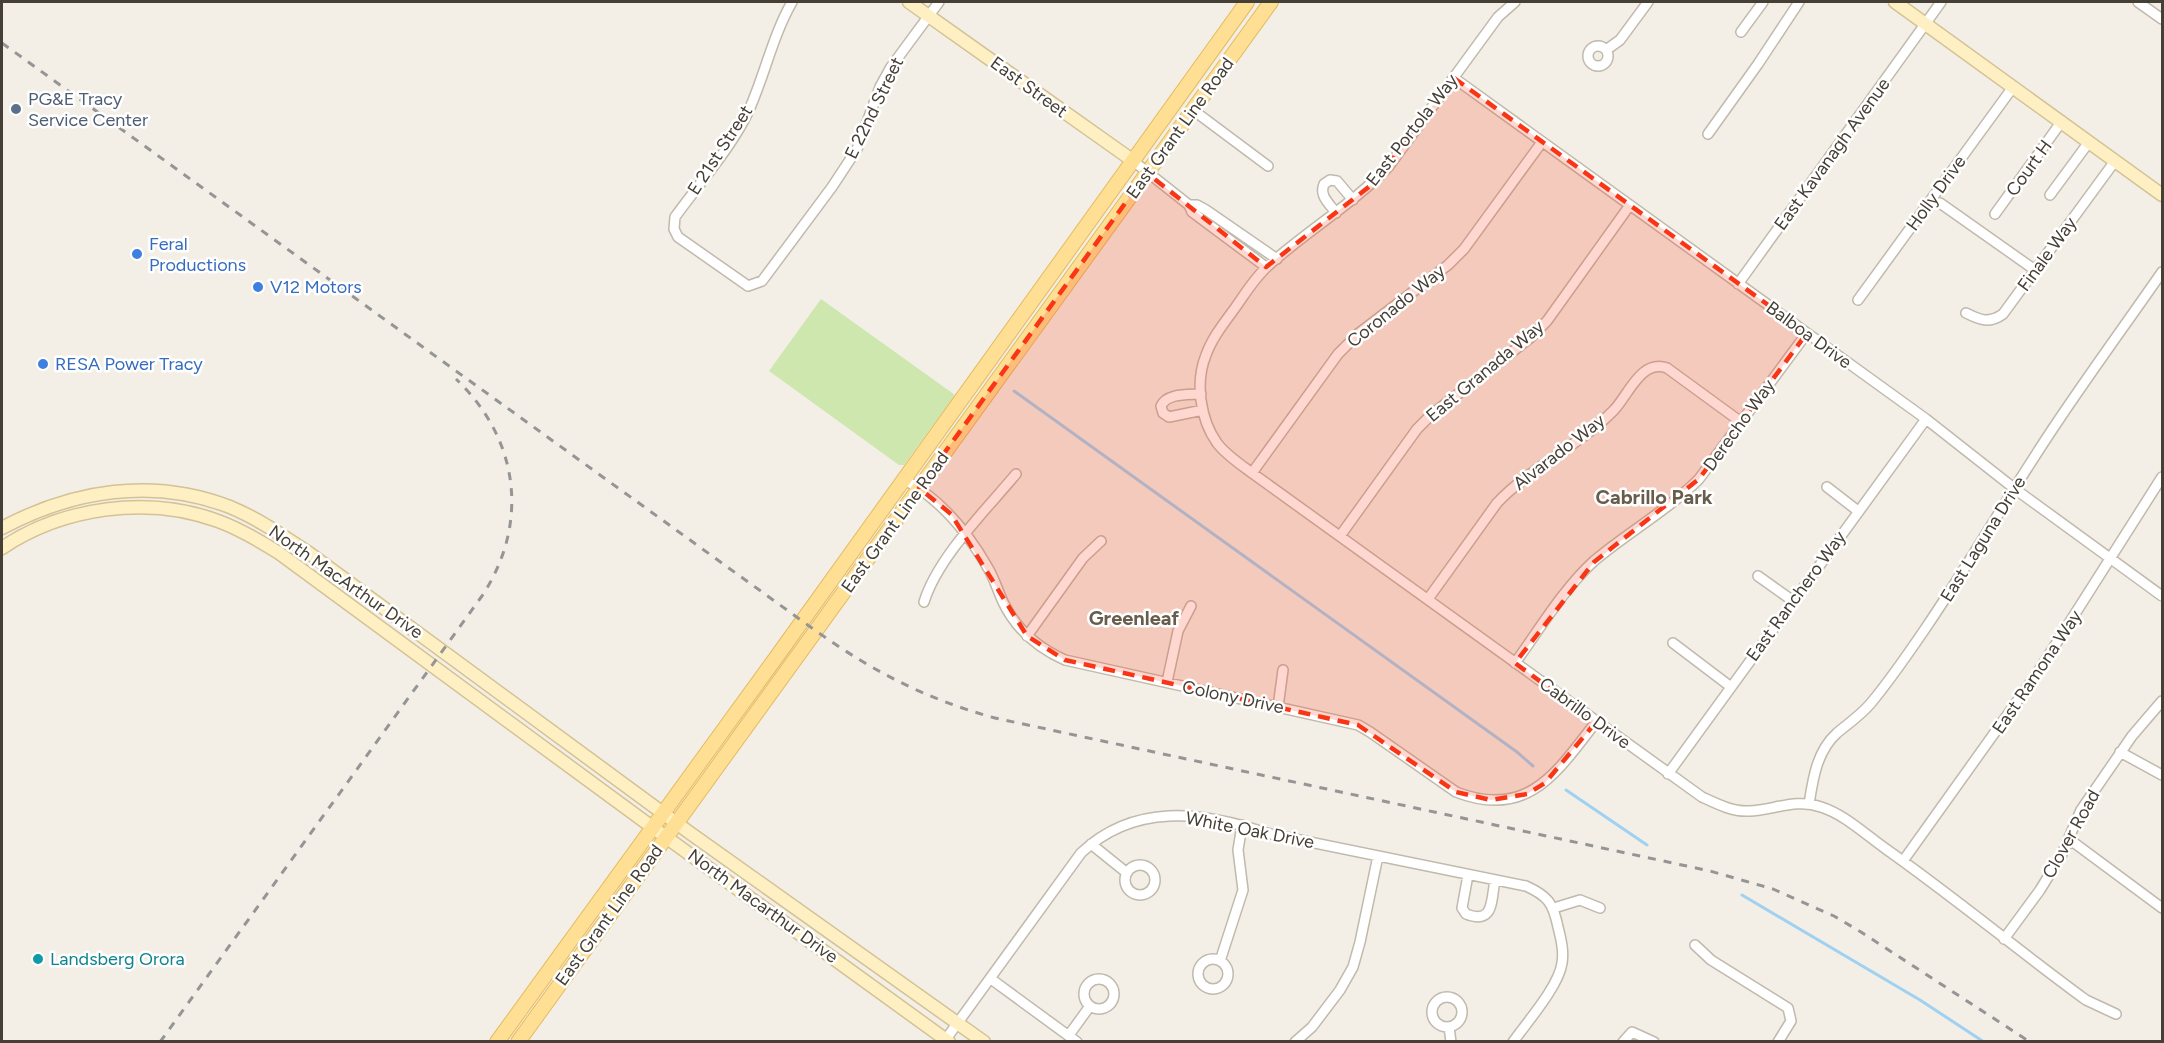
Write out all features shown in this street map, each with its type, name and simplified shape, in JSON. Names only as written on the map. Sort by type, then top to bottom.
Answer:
[{"type":"main road","name":"East Street","points":[[909,2],[1132,160]]},
{"type":"main road","name":"East Grant Line Road","points":[[497,1041],[1247,2]]},
{"type":"main road","name":"East Grant Line Road","points":[[518,1041],[1271,2]]},
{"type":"main road","points":[[1895,2],[2163,195]]},
{"type":"main road","name":"North MacArthur Drive","points":[[2,528],[50,505],[82,496],[116,491],[150,491],[210,500],[267,525],[309,553],[505,697]]},
{"type":"main road","name":"North MacArthur Drive","points":[[2,548],[50,523],[84,513],[132,508],[186,512],[218,521],[251,536],[279,553],[432,665]]},
{"type":"main road","name":"North Macarthur Drive","points":[[432,665],[948,1040]]},
{"type":"main road","name":"North Macarthur Drive","points":[[505,697],[662,813],[984,1041]]},
{"type":"street","name":"E 21st Street","points":[[768,273],[756,285],[748,286],[742,283],[678,237],[674,229],[675,217],[735,135],[748,112],[764,75],[782,19],[792,2]]},
{"type":"street","name":"E 22nd Street","points":[[768,273],[832,188],[856,149],[880,87],[891,67],[939,2]]},
{"type":"street","name":"East Portola Way","points":[[1201,394],[1201,373],[1206,354],[1216,334],[1266,267],[1353,200],[1389,166],[1498,17],[1515,2]]},
{"type":"street","points":[[1606,50],[1620,40],[1648,2]]},
{"type":"street","points":[[1741,32],[1763,2]]},
{"type":"street","points":[[1708,135],[1799,2]]},
{"type":"street","name":"East Kavanagh Avenue","points":[[1738,284],[1941,2]]},
{"type":"street","points":[[2138,2],[2163,19]]},
{"type":"street","name":"Balboa Drive","points":[[1454,78],[1926,419],[2015,489],[2163,596]]},
{"type":"street","name":"Holly Drive","points":[[1858,300],[2013,87]]},
{"type":"street","points":[[1193,110],[1268,166]]},
{"type":"street","name":"Court H","points":[[1995,214],[2062,122]]},
{"type":"street","name":"Coronado Way","points":[[1252,473],[1338,354],[1359,333],[1448,265],[1464,249],[1542,142]]},
{"type":"street","points":[[2050,195],[2089,142]]},
{"type":"street","name":"East Street","points":[[1132,160],[1189,205]]},
{"type":"street","name":"Finale Way","points":[[1966,313],[1986,321],[1996,319],[2003,314],[2115,161]]},
{"type":"street","points":[[1336,213],[1323,196],[1321,191],[1323,184],[1330,180],[1337,181],[1353,200]]},
{"type":"street","name":"Holly Drive","points":[[1940,203],[2035,270]]},
{"type":"street","points":[[1266,267],[1192,212],[1189,205],[1197,205],[1206,210],[1276,259]]},
{"type":"street","name":"East Granada Way","points":[[1340,536],[1417,429],[1431,415],[1530,338],[1547,321],[1630,205]]},
{"type":"street","name":"East Laguna Drive","points":[[1809,804],[1813,778],[1827,745],[1836,734],[1860,716],[1873,701],[1959,579],[2059,418],[2163,272]]},
{"type":"street","name":"Derecho Way","points":[[1515,663],[1575,581],[1594,562],[1681,497],[1699,479],[1807,333]]},
{"type":"street","name":"Alvarado Way","points":[[1428,599],[1497,503],[1510,489],[1599,424],[1615,409],[1643,372],[1651,366],[1660,365],[1667,368],[1741,422]]},
{"type":"street","points":[[1201,394],[1170,397],[1164,400],[1161,406],[1163,413],[1169,417],[1203,410]]},
{"type":"street","name":"Cabrillo Drive","points":[[1201,394],[1209,429],[1218,444],[1229,455],[1668,774],[1702,797],[1739,811],[1750,812],[1789,803],[1823,807],[1903,861],[2086,1000],[2116,1014]]},
{"type":"street","name":"East Ranchero Way","points":[[1668,774],[1926,419]]},
{"type":"street","points":[[924,602],[930,583],[966,534],[1016,474]]},
{"type":"street","name":"East Ramona Way","points":[[1903,861],[2038,672],[2163,477]]},
{"type":"street","name":"Colony Drive","points":[[903,479],[919,488],[951,513],[989,568],[1010,616],[1027,636],[1049,653],[1065,660],[1358,725],[1456,792],[1471,798],[1510,799],[1527,794],[1545,783],[1563,766],[1596,722]]},
{"type":"street","points":[[1827,487],[1858,511]]},
{"type":"street","points":[[1027,636],[1083,558],[1101,541]]},
{"type":"street","points":[[1758,576],[1793,601]]},
{"type":"street","points":[[1167,682],[1178,631],[1191,606]]},
{"type":"street","points":[[1673,644],[1731,687]]},
{"type":"street","points":[[1278,706],[1283,670]]},
{"type":"street","name":"Clover Road","points":[[2004,939],[2040,890],[2062,854],[2081,810],[2120,752],[2163,701]]},
{"type":"street","points":[[2120,752],[2163,775]]},
{"type":"street","name":"White Oak Drive","points":[[948,1040],[1081,853],[1115,828],[1139,819],[1164,815],[1187,816],[1242,825],[1266,833],[1526,886],[1540,892],[1554,908]]},
{"type":"street","points":[[1220,961],[1243,890],[1238,849],[1242,825]]},
{"type":"street","points":[[2069,839],[2163,908]]},
{"type":"street","points":[[1091,844],[1127,873]]},
{"type":"street","points":[[1295,1041],[1312,1027],[1340,990],[1353,967],[1378,856]]},
{"type":"street","points":[[1468,875],[1462,908],[1466,914],[1475,918],[1487,914],[1491,907],[1495,880]]},
{"type":"street","points":[[1513,1041],[1556,982],[1562,965],[1563,948],[1554,908],[1580,900],[1600,908]]},
{"type":"street","points":[[1695,945],[1711,960],[1788,1008],[1791,1021],[1778,1041]]},
{"type":"street","points":[[991,979],[1073,1038],[1090,1006]]},
{"type":"street","points":[[1449,1027],[1451,1041]]},
{"type":"street","points":[[1623,1041],[1632,1032],[1654,1041]]},
{"type":"highlighted area","points":[[1454,78],[1807,333],[1699,479],[1594,562],[1515,663],[1596,722],[1545,783],[1527,794],[1491,800],[1456,792],[1358,725],[1065,660],[1027,636],[951,514],[919,488],[1147,173],[1266,267],[1370,186]]},
{"type":"green space","points":[[821,299],[955,395],[904,465],[899,465],[769,371]]},
{"type":"waterway","points":[[1014,391],[1517,752],[1533,766]]},
{"type":"waterway","points":[[1566,790],[1647,845]]},
{"type":"waterway","points":[[1742,895],[1920,1000],[1984,1042]]},
{"type":"railway","points":[[2,43],[816,631],[901,683],[946,702],[995,718],[1710,871],[1773,889],[1834,916],[1861,932],[2030,1042]]},
{"type":"railway","points":[[160,1042],[482,596],[497,568],[507,540],[511,511],[511,483],[505,455],[493,428],[477,403],[456,379]]},
{"type":"place","name":"PG&E Tracy Service Center","points":[[16,109]]},
{"type":"place","name":"Feral Productions","points":[[137,254]]},
{"type":"place","name":"V12 Motors","points":[[258,287]]},
{"type":"place","name":"RESA Power Tracy","points":[[43,364]]},
{"type":"place","name":"Landsberg Orora","points":[[38,959]]},
{"type":"district","name":"Cabrillo Park","points":[[1654,497]]},
{"type":"district","name":"Greenleaf","points":[[1134,618]]}]
